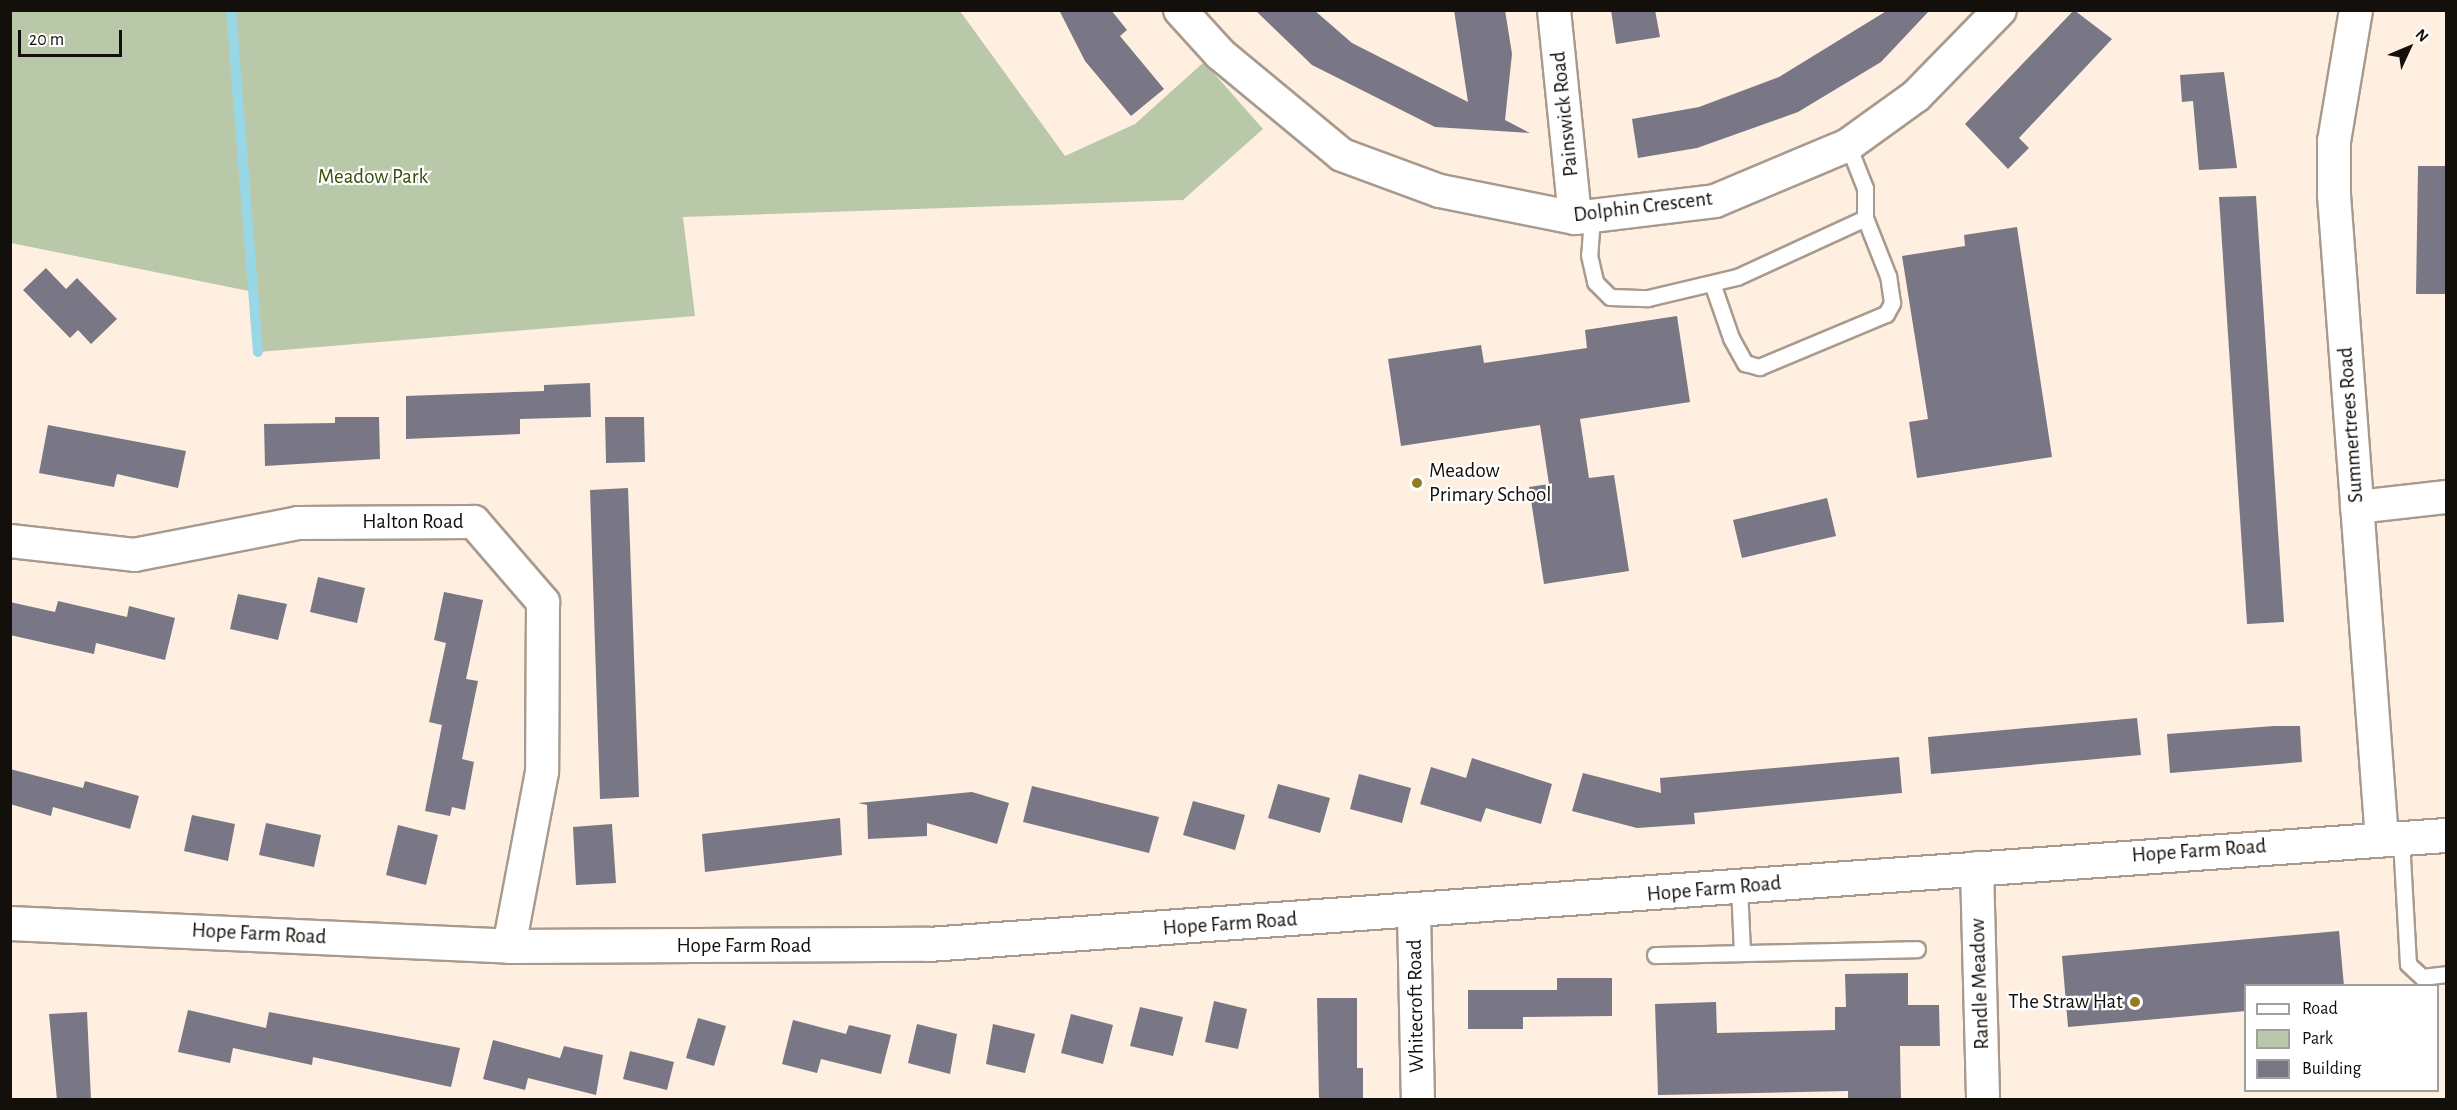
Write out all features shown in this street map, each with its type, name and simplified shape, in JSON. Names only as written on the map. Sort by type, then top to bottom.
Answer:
[{"type":"street","name":"Dolphin Crescent","points":[[1180,10],[1220,54],[1342,154],[1440,191],[1583,217],[1715,201],[1848,145],[1916,96],[2000,10]]},
{"type":"street","name":"Painswick Road","points":[[1554,10],[1583,217]]},
{"type":"street","name":"Summertrees Road","points":[[2356,10],[2334,141],[2334,195],[2357,507],[2391,839]]},
{"type":"street","points":[[2357,507],[2446,496]]},
{"type":"street","name":"Halton Road","points":[[10,541],[134,555],[298,523],[474,522],[543,602],[542,772],[509,946]]},
{"type":"street","name":"Hope Farm Road","points":[[10,922],[509,946],[928,945],[1414,913],[1977,868],[2446,835]]},
{"type":"street","name":"Randle Meadow","points":[[1977,868],[1983,1100]]},
{"type":"street","name":"Whitecroft Road","points":[[1414,913],[1418,1100]]},
{"type":"lane","points":[[1712,283],[1731,338],[1745,363],[1758,367],[1886,314],[1892,303],[1888,276],[1865,218],[1865,189],[1848,145]]},
{"type":"lane","points":[[1583,217],[1589,255],[1599,292],[1648,298],[1737,277],[1865,218]]},
{"type":"lane","points":[[2391,839],[2409,964],[2422,977],[2446,974]]},
{"type":"lane","points":[[1740,886],[1742,951]]},
{"type":"lane","points":[[1655,955],[1742,951],[1917,949]]},
{"type":"green space","name":"Meadow Park","points":[[10,11],[960,11],[1065,156],[1135,124],[1204,62],[1263,129],[1183,200],[683,217],[695,316],[258,352],[254,292],[11,243]]},
{"type":"building","points":[[1059,10],[1111,10],[1127,30],[1120,36],[1164,89],[1131,116],[1085,61]]},
{"type":"building","points":[[1255,10],[1314,10],[1352,43],[1468,102],[1454,10],[1505,10],[1512,54],[1505,120],[1530,133],[1435,127],[1312,65]]},
{"type":"building","points":[[1611,10],[1655,10],[1660,37],[1616,44]]},
{"type":"building","points":[[1888,10],[1930,10],[1881,62],[1798,112],[1697,148],[1638,158],[1632,119],[1699,107],[1779,77]]},
{"type":"building","points":[[2074,10],[2112,39],[2019,138],[2029,148],[2008,169],[1965,124]]},
{"type":"building","points":[[2224,72],[2237,168],[2199,170],[2193,101],[2182,102],[2180,75]]},
{"type":"building","points":[[2418,166],[2446,166],[2446,294],[2416,294]]},
{"type":"building","points":[[2256,196],[2284,622],[2247,624],[2219,197]]},
{"type":"building","points":[[2017,227],[2052,457],[1917,478],[1909,422],[1928,419],[1902,256],[1965,246],[1964,235]]},
{"type":"building","points":[[46,268],[66,289],[77,278],[117,319],[91,344],[78,330],[70,338],[23,290]]},
{"type":"building","points":[[1677,316],[1690,402],[1580,419],[1589,478],[1614,475],[1629,571],[1544,584],[1529,487],[1549,484],[1540,425],[1401,446],[1388,359],[1481,345],[1484,363],[1587,348],[1585,330]]},
{"type":"building","points":[[590,383],[591,417],[520,419],[520,434],[406,439],[406,396],[544,391],[544,385]]},
{"type":"building","points":[[335,417],[379,417],[380,459],[265,466],[264,424],[335,423]]},
{"type":"building","points":[[605,417],[644,417],[645,462],[606,463]]},
{"type":"building","points":[[48,425],[186,451],[178,488],[117,474],[114,487],[39,473]]},
{"type":"building","points":[[628,488],[639,797],[600,799],[590,490]]},
{"type":"building","points":[[1827,498],[1836,536],[1742,558],[1733,520]]},
{"type":"building","points":[[318,577],[365,588],[357,623],[310,612]]},
{"type":"building","points":[[444,592],[483,600],[466,679],[478,681],[462,759],[474,762],[465,810],[452,807],[450,816],[425,811],[442,725],[429,722],[446,643],[434,640]]},
{"type":"building","points":[[238,594],[287,604],[278,640],[230,629]]},
{"type":"building","points":[[58,601],[127,617],[129,606],[175,618],[165,660],[96,643],[94,654],[10,635],[10,602],[55,612]]},
{"type":"building","points":[[2137,718],[2141,755],[1931,774],[1928,737]]},
{"type":"building","points":[[2300,726],[2302,762],[2170,773],[2167,734]]},
{"type":"building","points":[[1899,757],[1902,793],[1694,813],[1695,824],[1637,828],[1572,811],[1583,773],[1661,793],[1660,778]]},
{"type":"building","points":[[1472,758],[1552,784],[1541,824],[1486,808],[1481,822],[1420,804],[1431,767],[1466,778]]},
{"type":"building","points":[[10,769],[83,788],[85,781],[139,796],[130,829],[53,807],[51,816],[10,804]]},
{"type":"building","points":[[1359,774],[1411,788],[1402,823],[1350,809]]},
{"type":"building","points":[[1278,784],[1330,798],[1320,833],[1268,818]]},
{"type":"building","points":[[1032,786],[1159,817],[1149,853],[1023,822]]},
{"type":"building","points":[[972,792],[1009,803],[997,844],[927,823],[927,836],[868,839],[867,805],[858,803]]},
{"type":"building","points":[[1193,801],[1245,815],[1235,850],[1183,835]]},
{"type":"building","points":[[192,815],[235,824],[228,861],[184,851]]},
{"type":"building","points":[[840,818],[842,855],[705,872],[702,834]]},
{"type":"building","points":[[266,823],[321,835],[314,867],[259,855]]},
{"type":"building","points":[[612,824],[616,883],[576,885],[573,827]]},
{"type":"building","points":[[398,825],[438,835],[426,885],[386,875]]},
{"type":"building","points":[[2339,931],[2344,984],[2244,984],[2244,1011],[2068,1027],[2062,956]]},
{"type":"building","points":[[1908,973],[1908,1005],[1939,1005],[1940,1046],[1900,1046],[1901,1100],[1848,1100],[1848,1091],[1658,1095],[1655,1004],[1716,1002],[1717,1033],[1835,1030],[1835,1007],[1846,1007],[1845,974]]},
{"type":"building","points":[[1557,978],[1612,978],[1612,1016],[1523,1017],[1523,1029],[1468,1029],[1468,990],[1557,990]]},
{"type":"building","points":[[1317,998],[1357,998],[1357,1068],[1363,1068],[1363,1100],[1319,1100]]},
{"type":"building","points":[[1214,1001],[1247,1009],[1238,1049],[1205,1042]]},
{"type":"building","points":[[1140,1007],[1183,1017],[1173,1056],[1130,1046]]},
{"type":"building","points":[[188,1010],[266,1028],[269,1012],[460,1048],[451,1087],[313,1057],[312,1065],[233,1048],[230,1063],[178,1052]]},
{"type":"building","points":[[87,1012],[91,1100],[57,1100],[49,1014]]},
{"type":"building","points":[[1071,1014],[1113,1025],[1103,1064],[1061,1053]]},
{"type":"building","points":[[698,1018],[726,1026],[714,1066],[686,1058]]},
{"type":"building","points":[[793,1020],[846,1034],[849,1025],[891,1035],[881,1074],[821,1059],[817,1073],[782,1064]]},
{"type":"building","points":[[917,1024],[957,1034],[950,1074],[908,1063]]},
{"type":"building","points":[[993,1024],[1035,1034],[1025,1073],[986,1064]]},
{"type":"building","points":[[493,1040],[560,1058],[564,1046],[603,1055],[596,1095],[528,1078],[525,1090],[483,1079]]},
{"type":"building","points":[[630,1051],[674,1062],[667,1090],[623,1079]]},
{"type":"waterway","points":[[231,10],[258,352]]},
{"type":"place","name":"Meadow Primary School","points":[[1417,483]]},
{"type":"place","name":"The Straw Hat","points":[[2135,1002]]}]
